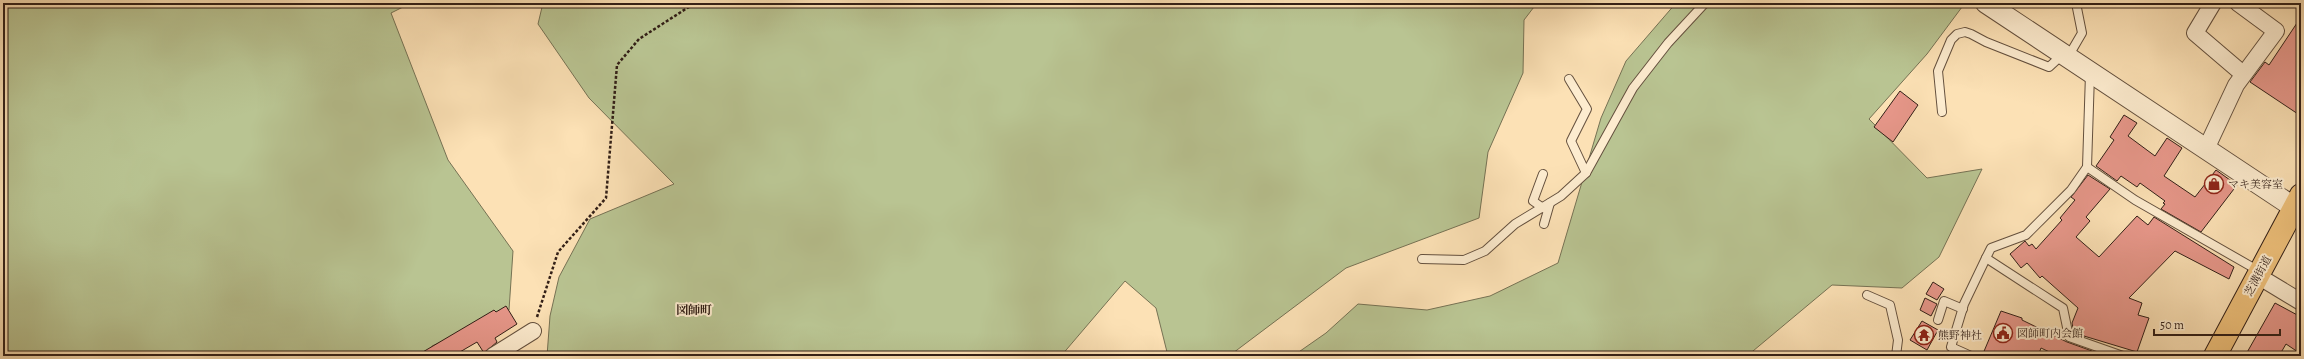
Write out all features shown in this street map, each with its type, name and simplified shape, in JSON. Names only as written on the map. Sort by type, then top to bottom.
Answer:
[{"type":"main road","name":"芝溝街道","points":[[2215,356],[2259,274],[2299,205]]},
{"type":"street","points":[[1986,3],[2206,149],[2299,205]]},
{"type":"street","points":[[2213,3],[2195,33],[2243,74]]},
{"type":"street","points":[[2206,149],[2236,85],[2276,31],[2238,3]]},
{"type":"street","points":[[2259,274],[2301,302]]},
{"type":"street","points":[[493,356],[533,331]]},
{"type":"lane","points":[[1422,259],[1464,260],[1485,251],[1514,224],[1561,196],[1586,173],[1633,88],[1668,43],[1705,3]]},
{"type":"lane","points":[[1942,112],[1938,71],[1951,40],[1957,34],[1965,32],[1971,34],[1986,42],[2049,67],[2065,56],[2082,33],[2076,3]]},
{"type":"lane","points":[[1971,356],[1950,347],[1963,309],[1991,248],[2026,235],[2071,190],[2087,166],[2090,72]]},
{"type":"lane","points":[[1568,79],[1587,109],[1571,141],[1586,173]]},
{"type":"lane","points":[[2087,166],[2135,200],[2259,274]]},
{"type":"lane","points":[[1542,208],[1533,201],[1543,174]]},
{"type":"lane","points":[[1544,224],[1550,203]]},
{"type":"lane","points":[[1986,258],[2063,308],[2069,337],[2123,356]]},
{"type":"lane","points":[[1867,295],[1890,305],[1898,340],[1896,356]]},
{"type":"lane","points":[[1938,320],[1944,301],[1963,309]]},
{"type":"path","points":[[533,331],[558,252],[606,198],[617,65],[639,39],[695,3]]},
{"type":"green space","points":[[3,3],[411,3],[391,13],[448,160],[513,251],[509,310],[432,346],[426,356],[3,356]]},
{"type":"green space","points":[[543,3],[1537,3],[1524,20],[1523,73],[1488,152],[1479,218],[1346,268],[1229,356],[1168,356],[1156,308],[1125,281],[1061,356],[547,356],[550,316],[559,277],[590,219],[674,184],[589,98],[538,24]]},
{"type":"green space","points":[[1676,3],[1965,3],[1927,54],[1869,119],[1927,178],[1982,169],[1939,257],[1902,288],[1832,285],[1747,356],[1293,356],[1326,333],[1358,304],[1427,310],[1490,296],[1558,263],[1601,118],[1626,61]]},
{"type":"building","points":[[2301,17],[2301,116],[2250,82],[2265,62],[2269,65]]},
{"type":"building","points":[[1900,91],[1918,105],[1893,142],[1874,127]]},
{"type":"building","points":[[2124,115],[2137,123],[2128,136],[2155,156],[2167,138],[2182,148],[2164,176],[2195,197],[2216,170],[2237,185],[2201,232],[2161,209],[2165,204],[2163,203],[2165,201],[2140,183],[2137,187],[2121,176],[2117,181],[2096,166],[2114,140],[2110,137]]},
{"type":"building","points":[[2088,175],[2110,189],[2086,217],[2090,221],[2076,237],[2099,257],[2137,216],[2148,225],[2154,217],[2234,267],[2229,279],[2175,251],[2129,298],[2142,303],[2138,315],[2149,318],[2137,352],[2074,333],[2072,323],[2078,308],[2042,276],[2040,278],[2027,263],[2021,268],[2010,254],[2025,241],[2029,246],[2032,244],[2036,249],[2062,220],[2060,218],[2075,200],[2071,197]]},
{"type":"building","points":[[1933,282],[1944,289],[1937,300],[1926,294]]},
{"type":"building","points":[[1925,298],[1937,304],[1931,316],[1920,310]]},
{"type":"building","points":[[2275,303],[2301,317],[2301,354],[2286,344],[2279,356],[2245,356]]},
{"type":"building","points":[[506,306],[517,324],[495,338],[497,342],[484,353],[477,342],[453,356],[416,356],[494,310],[496,312]]},
{"type":"building","points":[[2001,311],[2022,318],[2022,320],[2067,342],[2092,351],[2090,356],[2058,356],[2041,348],[2038,356],[1982,356]]},
{"type":"building","name":"熊野神社","points":[[1922,321],[1938,330],[1927,350],[1910,340]]},
{"type":"place","name":"マキ美容室","points":[[2214,184]]},
{"type":"place","name":"図師町内会館","points":[[2003,333]]},
{"type":"place","name":"熊野神社","points":[[1924,335]]},
{"type":"district","name":"図師町","points":[[694,310]]}]
